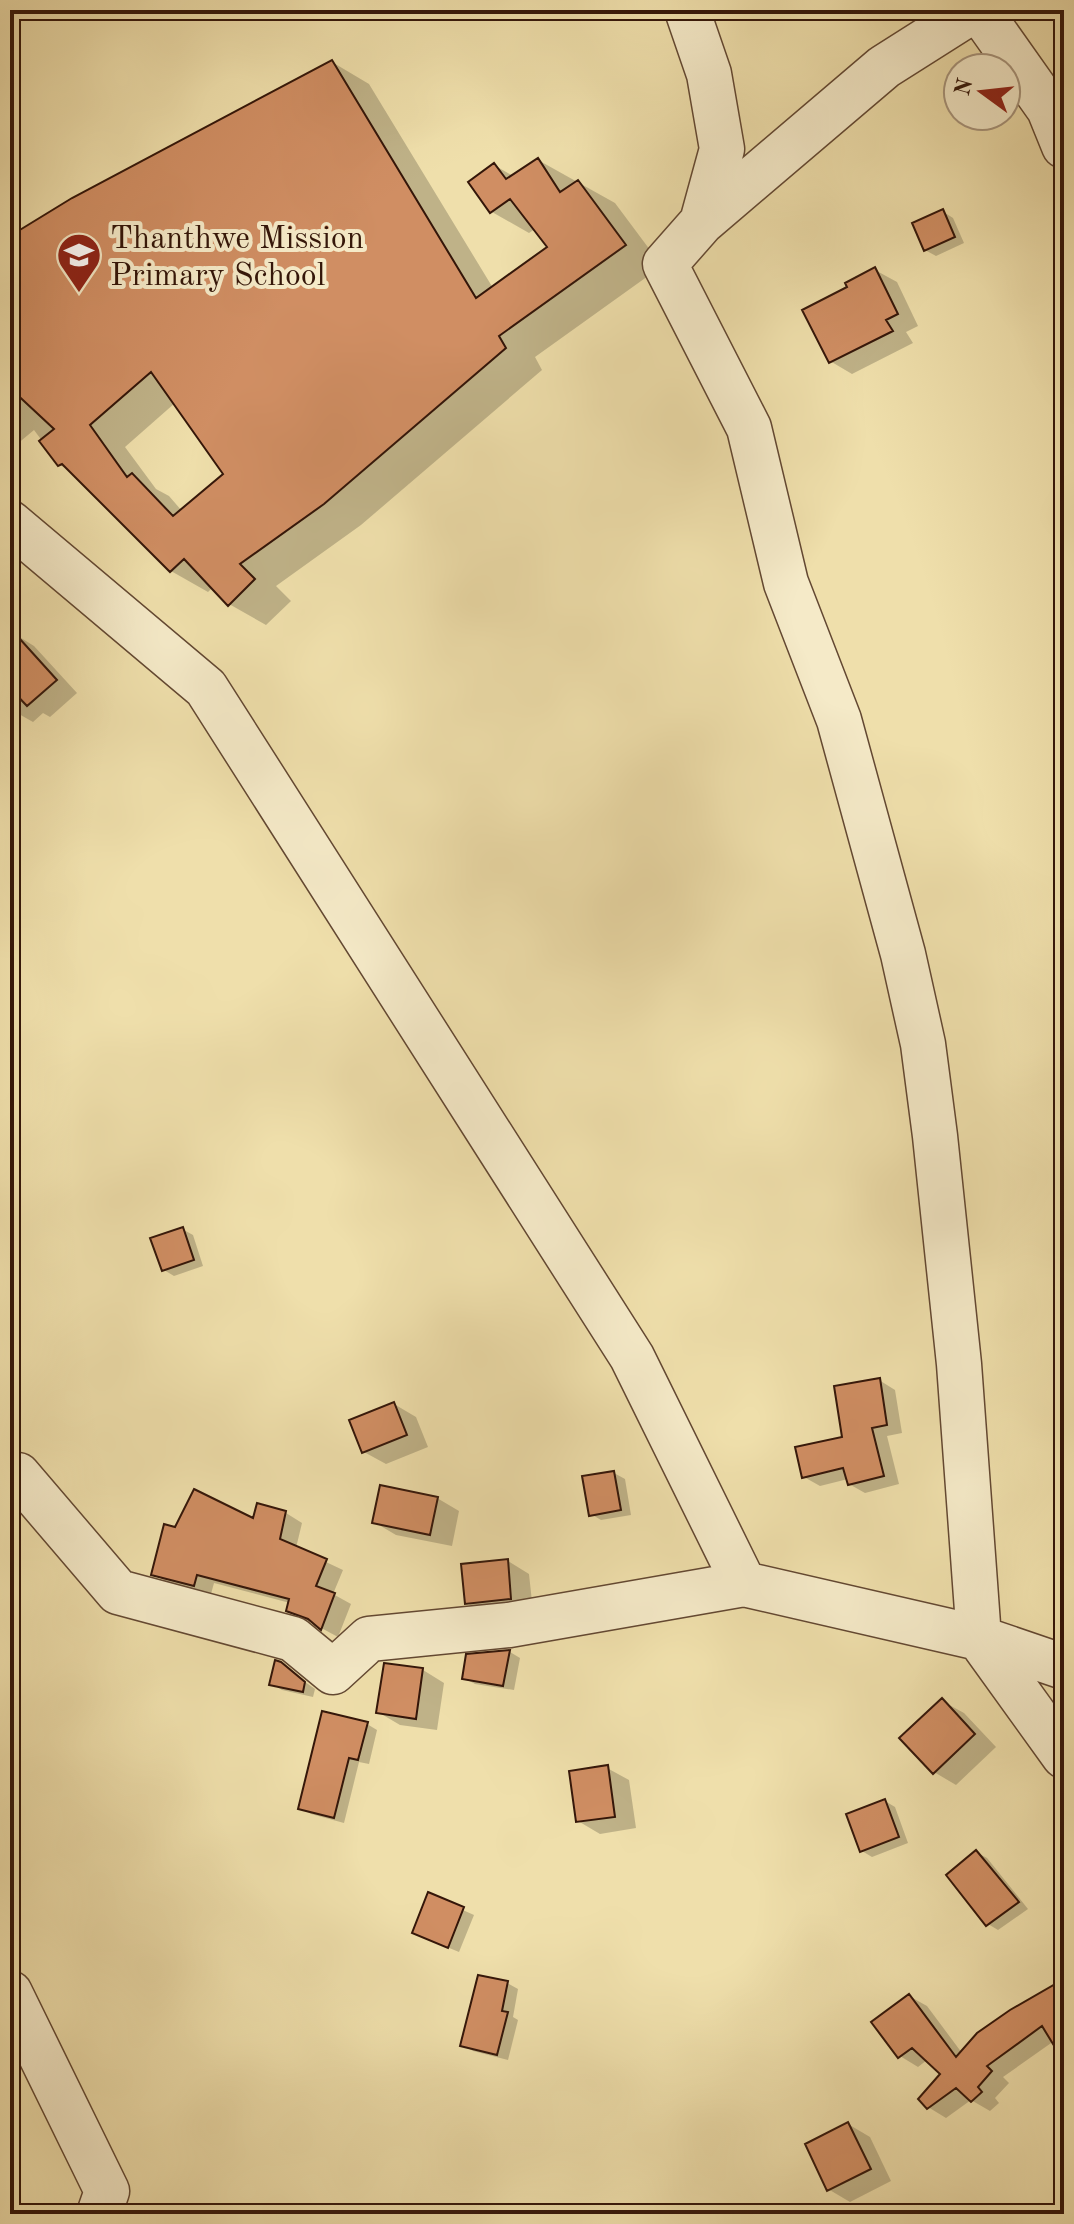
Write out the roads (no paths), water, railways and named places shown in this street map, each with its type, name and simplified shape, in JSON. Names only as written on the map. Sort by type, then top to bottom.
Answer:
[{"type":"street","points":[[687,10],[709,74],[722,149],[702,222]]},
{"type":"street","points":[[1064,146],[1049,109],[976,10],[884,67],[702,222],[665,264],[749,428],[786,583],[839,720],[903,954],[923,1044],[935,1136],[959,1364],[979,1638],[1064,1756]]},
{"type":"street","points":[[10,523],[206,688],[632,1357],[744,1584]]},
{"type":"street","points":[[10,1474],[18,1475],[118,1592],[293,1639],[333,1672],[369,1639],[509,1625],[744,1584],[979,1638],[1064,1667]]},
{"type":"street","points":[[10,1993],[107,2191],[99,2214]]},
{"type":"place","name":"Thanthwe Mission Primary School","points":[[79,294]]}]
